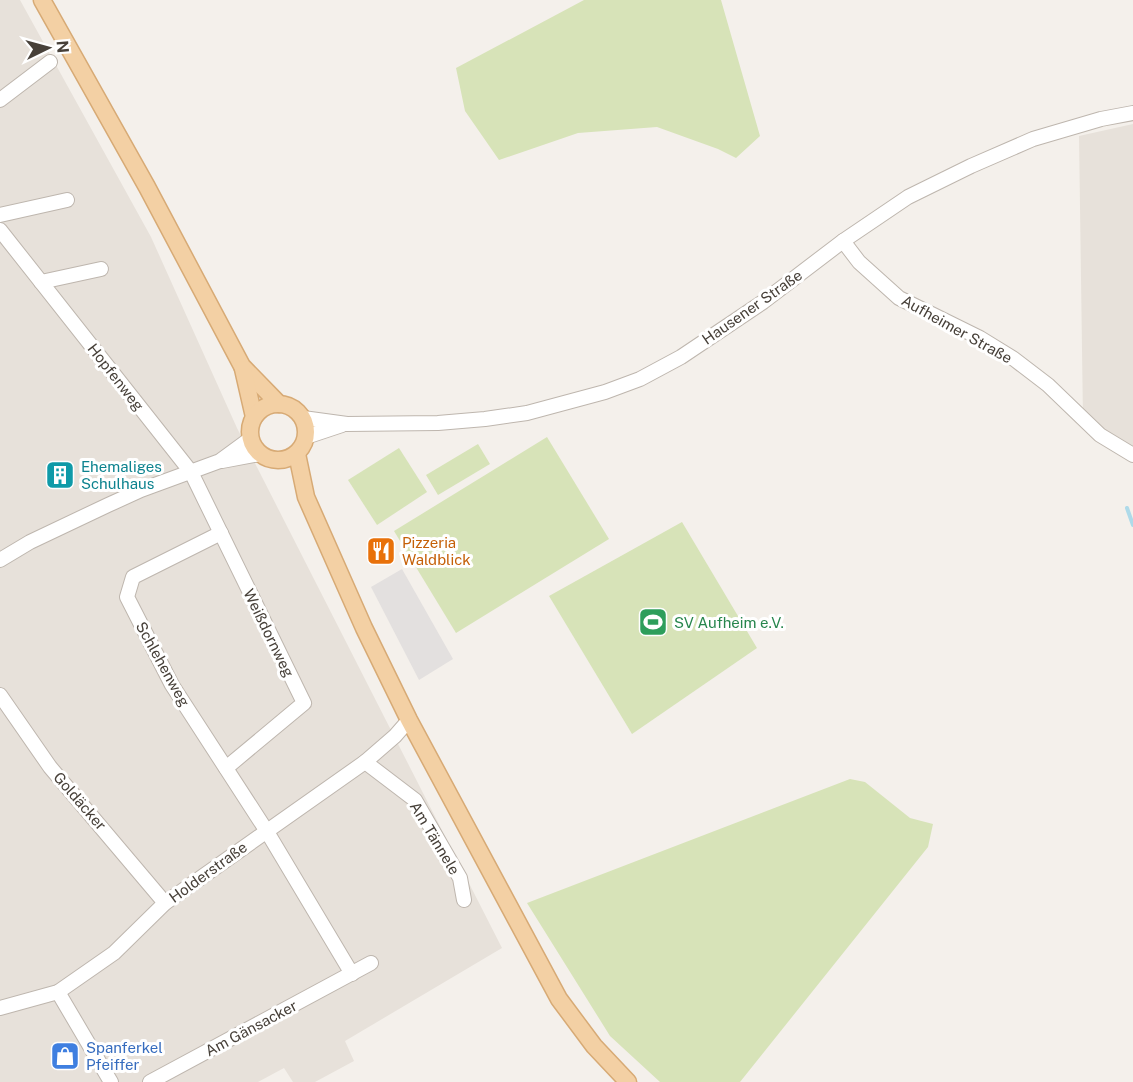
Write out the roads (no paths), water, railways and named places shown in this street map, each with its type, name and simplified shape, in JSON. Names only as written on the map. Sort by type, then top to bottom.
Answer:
[{"type":"main road","points":[[42,0],[147,187],[242,366],[254,417]]},
{"type":"main road","points":[[242,366],[279,404]]},
{"type":"main road","points":[[279,404],[293,408],[303,418],[306,437],[297,454],[277,461],[269,460],[260,454],[250,439],[249,430],[254,417],[265,407],[279,404]]},
{"type":"main road","points":[[297,454],[306,497],[364,628],[409,720],[559,999],[594,1046],[628,1082]]},
{"type":"main road","points":[[277,461],[306,497]]},
{"type":"street","points":[[0,100],[50,62]]},
{"type":"street","name":"Hausener Straße","points":[[303,418],[347,424],[438,423],[485,419],[538,410],[605,392],[640,379],[681,357],[763,302],[843,241],[908,197],[1033,139],[1101,119],[1133,113]]},
{"type":"street","points":[[0,215],[67,200]]},
{"type":"street","name":"Hopfenweg","points":[[0,230],[191,472]]},
{"type":"street","name":"Aufheimer Straße","points":[[843,241],[859,262],[899,298],[980,338],[1014,358],[1048,385],[1100,435],[1133,455]]},
{"type":"street","points":[[41,282],[101,269]]},
{"type":"street","name":"Hausener Straße","points":[[306,437],[347,424]]},
{"type":"street","points":[[220,461],[250,439]]},
{"type":"street","points":[[0,560],[30,542],[108,505],[220,461],[260,454]]},
{"type":"street","name":"Weißdornweg","points":[[191,472],[304,703],[226,768]]},
{"type":"street","name":"Schlehenweg","points":[[221,533],[133,577],[127,597],[172,685],[267,830]]},
{"type":"street","name":"Goldäcker","points":[[0,695],[50,766],[165,903]]},
{"type":"street","name":"Holderstraße","points":[[0,1008],[58,992],[114,953],[165,903],[365,762],[395,736],[409,720]]},
{"type":"street","name":"Am Tännele","points":[[365,762],[415,800],[460,879],[464,900]]},
{"type":"street","points":[[267,830],[352,974]]},
{"type":"street","name":"Am Gänsacker","points":[[150,1082],[371,963]]},
{"type":"street","points":[[58,992],[111,1082]]},
{"type":"waterway","points":[[1127,508],[1133,525]]},
{"type":"place","name":"Ehemaliges Schulhaus","points":[[60,475]]},
{"type":"place","name":"Pizzeria Waldblick","points":[[381,551]]},
{"type":"place","name":"SV Aufheim e.V.","points":[[653,622]]},
{"type":"place","name":"Spanferkel Pfeiffer","points":[[65,1056]]}]
